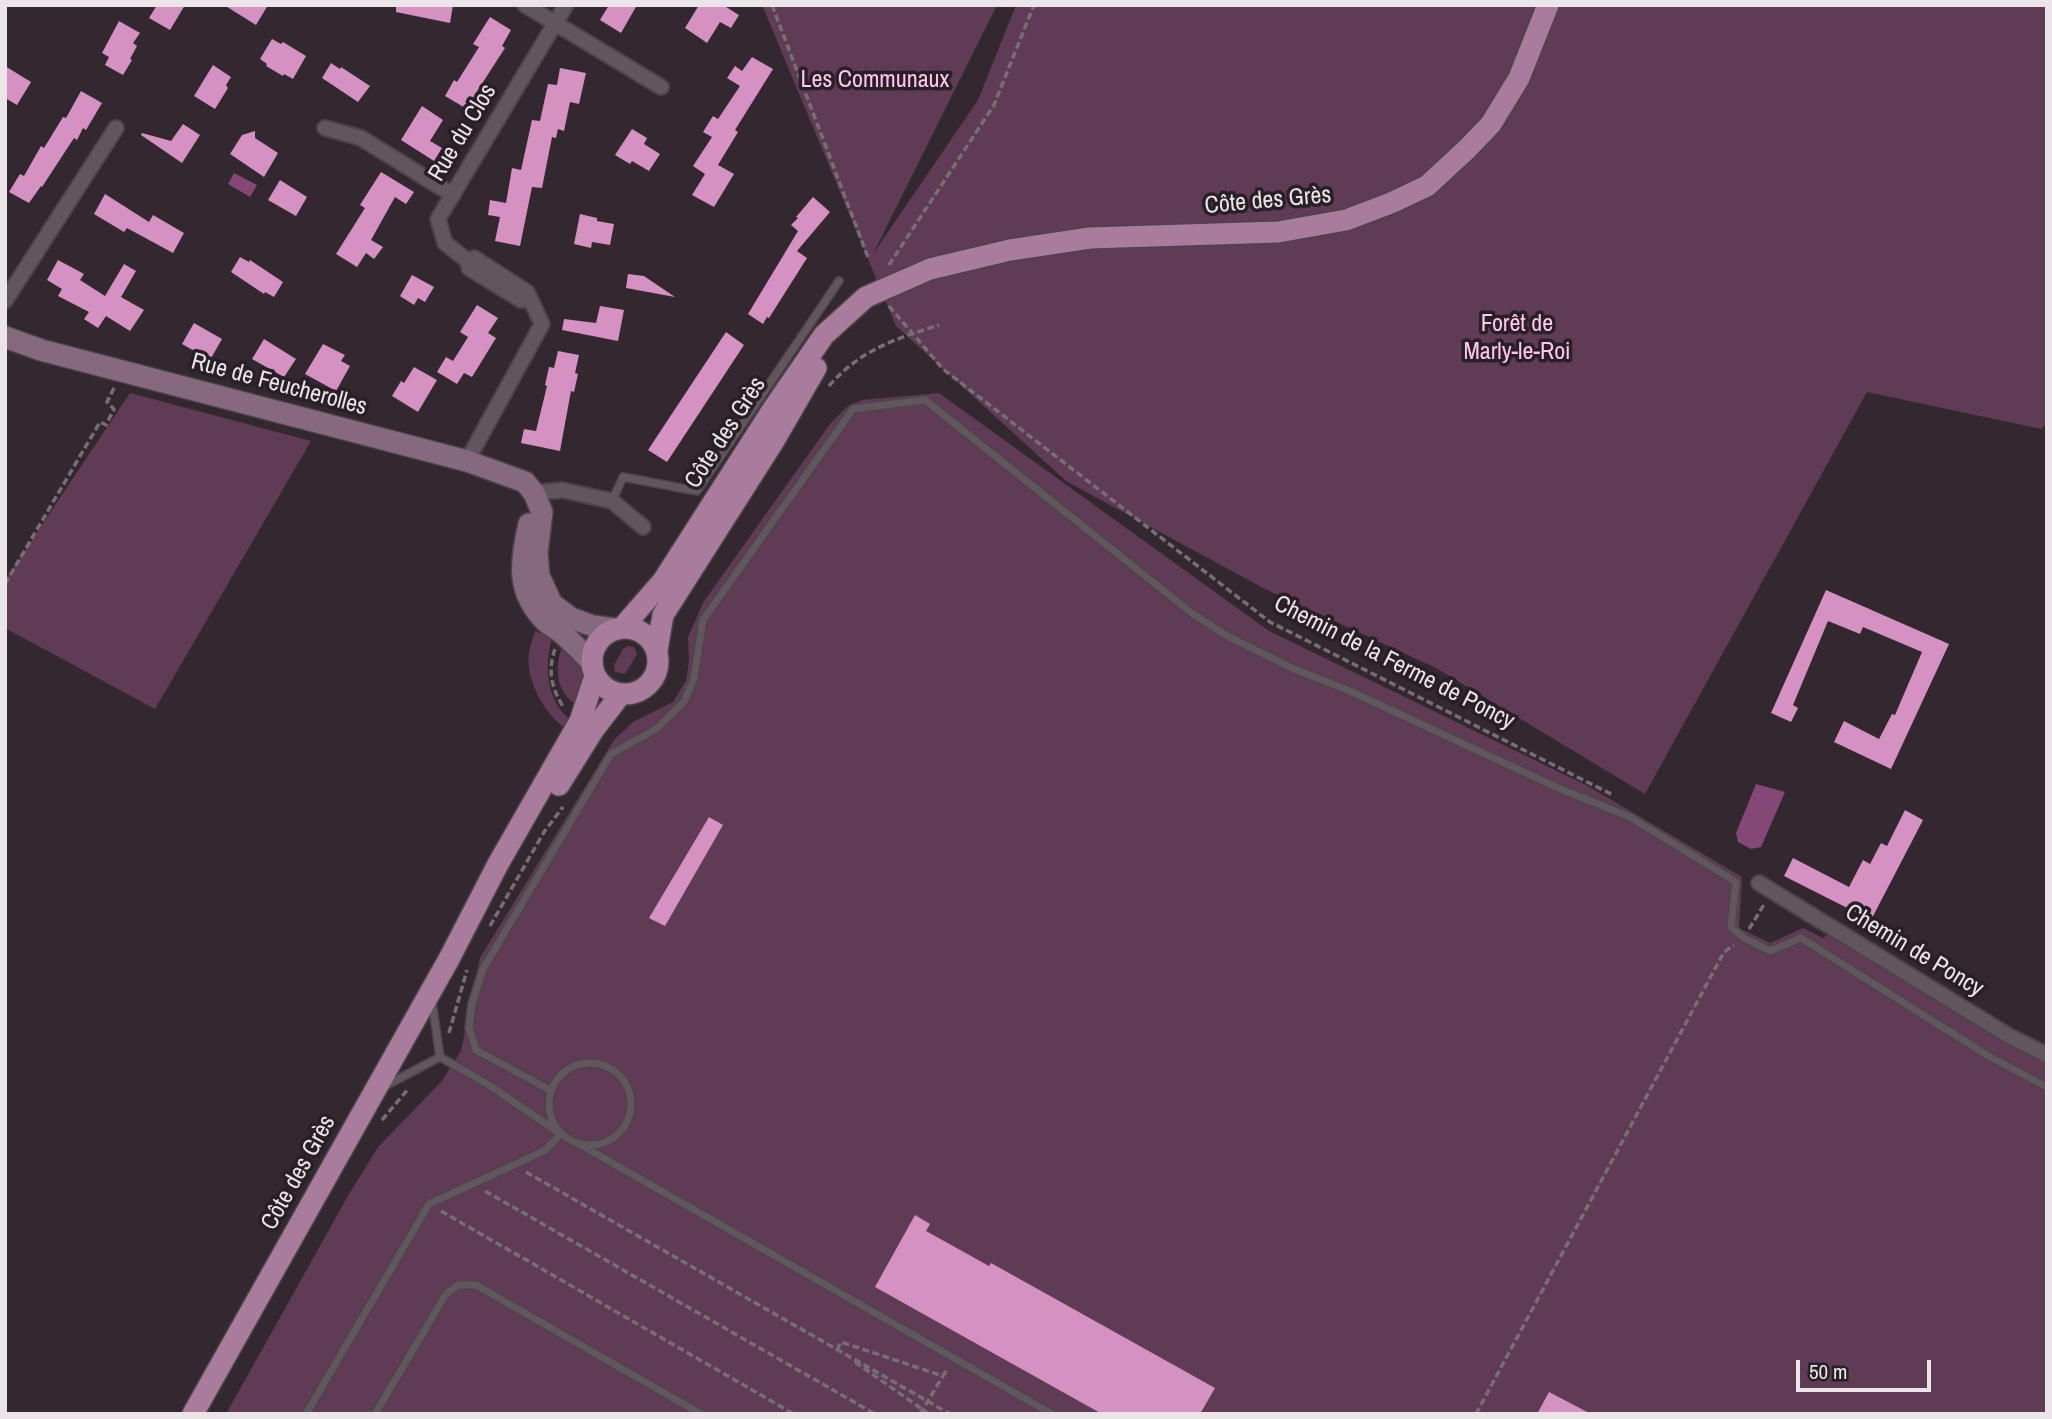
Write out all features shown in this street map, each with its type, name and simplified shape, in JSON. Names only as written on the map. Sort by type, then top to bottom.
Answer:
[{"type":"main road","name":"Côte des Grès","points":[[619,629],[635,615],[663,580],[824,335],[866,297],[930,269],[1010,250],[1090,238],[1278,232],[1346,220],[1391,203],[1427,186],[1491,124],[1519,78],[1548,5]]},
{"type":"main road","name":"Côte des Grès","points":[[657,650],[663,615],[775,439],[819,363],[842,332],[882,299],[930,269]]},
{"type":"main road","points":[[619,629],[633,629],[644,633],[657,650],[659,662],[651,682],[632,694],[621,694],[601,685],[593,669],[596,644],[602,636],[619,629]]},
{"type":"main road","name":"Côte des Grès","points":[[193,1414],[431,993],[498,864],[580,721],[593,669]]},
{"type":"main road","name":"Côte des Grès","points":[[449,959],[594,729],[621,694]]},
{"type":"street","points":[[525,5],[661,87]]},
{"type":"street","name":"Rue du Clos","points":[[467,461],[542,324],[527,292],[474,258],[468,261],[445,243],[438,219],[566,5]]},
{"type":"street","points":[[5,300],[116,128]]},
{"type":"street","points":[[325,128],[361,138],[453,195]]},
{"type":"street","name":"Rue de Feucherolles","points":[[5,337],[41,350],[467,461],[525,482],[534,496]]},
{"type":"street","points":[[534,496],[562,490],[612,501],[643,527]]},
{"type":"street","points":[[534,496],[542,512],[537,553],[539,576],[552,604],[571,618],[593,626],[619,629]]},
{"type":"street","points":[[534,496],[522,555],[523,582],[531,604],[548,624],[562,633],[593,669]]},
{"type":"street","name":"Chemin de Poncy","points":[[1759,883],[2009,1036],[2047,1055]]},
{"type":"lane","points":[[612,501],[623,477],[697,491],[839,281]]},
{"type":"lane","points":[[550,1090],[476,1050],[469,1028],[472,1004],[483,969],[611,754],[656,729],[684,702],[694,678],[702,620],[853,409],[925,400],[1183,605],[1229,637],[1558,788],[1630,817],[1736,882],[1731,927],[1744,938],[1770,951],[1801,938],[1990,1057],[2047,1087]]},
{"type":"lane","points":[[431,993],[440,1057]]},
{"type":"lane","points":[[375,1091],[440,1057]]},
{"type":"lane","points":[[440,1057],[561,1134],[1052,1414]]},
{"type":"lane","points":[[561,1134],[549,1114],[550,1090],[556,1079],[565,1070],[589,1062],[609,1068],[625,1082],[631,1101],[623,1129],[603,1143],[579,1144]]},
{"type":"lane","points":[[306,1414],[429,1204],[544,1151],[561,1134]]},
{"type":"lane","points":[[374,1414],[446,1294],[458,1285],[476,1285],[701,1414]]},
{"type":"path","points":[[772,5],[869,260]]},
{"type":"path","points":[[885,271],[994,105],[1034,5]]},
{"type":"path","name":"Chemin de la Ferme de Poncy","points":[[882,299],[943,369],[1270,622],[1621,800]]},
{"type":"path","points":[[828,388],[860,356],[912,333],[939,325]]},
{"type":"path","points":[[5,584],[100,422],[106,425],[114,409],[107,402],[122,371]]},
{"type":"path","points":[[558,640],[553,654],[551,677],[554,691],[566,711]]},
{"type":"path","points":[[1476,1414],[1724,952],[1744,938],[1772,892]]},
{"type":"path","points":[[514,1165],[950,1414]]},
{"type":"path","points":[[472,1184],[876,1414]]},
{"type":"path","points":[[429,1204],[794,1414]]},
{"type":"path","points":[[836,1349],[841,1342],[943,1376]]},
{"type":"path","points":[[836,1349],[922,1412],[929,1414]]},
{"type":"path","points":[[922,1412],[953,1358]]},
{"type":"green space","name":"Forêt de Marly-le-Roi","points":[[762,5],[997,5],[873,254],[978,100],[1016,5],[2047,5],[2047,423],[2041,429],[1867,392],[1645,794],[1436,668],[1263,588],[1066,481],[896,326]]},
{"type":"green space","points":[[130,393],[311,441],[155,709],[5,628],[5,580]]},
{"type":"green space","points":[[939,393],[1269,631],[1588,786],[1742,877],[1739,928],[1770,943],[1803,928],[1823,938],[1830,934],[1938,1001],[2047,1061],[2047,1414],[226,1414],[378,1147],[441,1082],[461,1051],[480,958],[614,740],[633,722],[673,702],[686,681],[688,637],[704,601],[830,424],[848,406],[862,400]]},
{"type":"green space","points":[[535,631],[552,638],[548,661],[549,684],[557,705],[573,722],[568,730],[544,707],[530,674],[529,650]]},
{"type":"green space","points":[[564,642],[584,669],[582,708],[566,696],[559,680],[558,661]]},
{"type":"green space","points":[[627,646],[634,647],[637,654],[625,674],[615,672],[614,665]]},
{"type":"shaded area","points":[[234,173],[257,185],[250,197],[228,184]]},
{"type":"shaded area","points":[[1756,784],[1785,792],[1761,847],[1751,849],[1738,842],[1736,833]]},
{"type":"building","points":[[157,5],[185,5],[170,30],[149,18]]},
{"type":"building","points":[[224,5],[268,5],[256,25]]},
{"type":"building","points":[[396,5],[453,5],[450,23],[396,12]]},
{"type":"building","points":[[609,5],[637,5],[621,33],[600,20]]},
{"type":"building","points":[[699,5],[723,5],[739,15],[731,28],[720,22],[707,43],[685,28]]},
{"type":"building","points":[[490,17],[511,30],[502,46],[505,48],[476,93],[482,96],[472,112],[445,96],[479,47],[473,44]]},
{"type":"building","points":[[119,21],[140,33],[133,43],[137,46],[123,75],[105,65],[109,57],[102,53]]},
{"type":"building","points":[[272,39],[281,44],[283,42],[306,56],[293,79],[266,66],[260,59]]},
{"type":"building","points":[[752,57],[773,69],[735,130],[738,132],[718,165],[734,174],[714,207],[692,195],[705,174],[693,166],[712,137],[703,132],[713,116],[718,119],[740,86],[727,78],[735,66],[742,71]]},
{"type":"building","points":[[331,63],[370,86],[358,102],[322,78]]},
{"type":"building","points":[[213,65],[231,77],[226,85],[228,88],[215,109],[194,96]]},
{"type":"building","points":[[5,66],[31,82],[17,105],[5,98]]},
{"type":"building","points":[[560,68],[586,73],[579,104],[570,102],[564,131],[558,129],[556,138],[552,137],[542,188],[532,187],[520,246],[495,241],[500,217],[488,215],[490,200],[506,203],[512,168],[521,170],[532,120],[540,121],[548,84],[557,85]]},
{"type":"building","points":[[81,91],[102,103],[86,130],[83,128],[77,140],[74,138],[29,203],[9,192],[20,174],[24,176],[41,146],[44,148],[63,117],[66,118]]},
{"type":"building","points":[[422,106],[443,120],[430,141],[442,148],[434,161],[401,140]]},
{"type":"building","points":[[183,124],[200,135],[182,163],[141,135],[142,133],[171,141]]},
{"type":"building","points":[[632,129],[647,138],[644,144],[660,154],[649,171],[615,155]]},
{"type":"building","points":[[255,131],[255,138],[278,153],[264,177],[230,154],[242,135]]},
{"type":"building","points":[[381,172],[414,192],[406,204],[395,197],[371,240],[383,247],[374,259],[366,253],[357,267],[336,254],[365,208],[360,205]]},
{"type":"building","points":[[280,180],[307,197],[296,216],[268,200]]},
{"type":"building","points":[[105,194],[149,222],[153,215],[184,233],[173,253],[127,228],[124,232],[94,214]]},
{"type":"building","points":[[813,197],[830,212],[797,251],[807,258],[763,324],[748,314],[798,231],[791,225]]},
{"type":"building","points":[[580,214],[614,224],[610,245],[592,242],[591,248],[574,244]]},
{"type":"building","points":[[240,257],[249,262],[250,260],[283,282],[274,297],[265,292],[264,294],[231,272]]},
{"type":"building","points":[[58,260],[84,274],[80,280],[105,296],[124,264],[136,271],[121,297],[144,310],[130,331],[106,316],[98,328],[84,319],[89,312],[58,296],[62,289],[47,280]]},
{"type":"building","points":[[628,274],[644,276],[675,297],[626,288]]},
{"type":"building","points":[[412,275],[434,287],[425,302],[418,298],[414,305],[400,296]]},
{"type":"building","points":[[477,305],[498,318],[488,333],[496,338],[472,377],[464,373],[457,384],[437,372],[446,357],[453,361],[468,337],[460,332]]},
{"type":"building","points":[[600,306],[624,310],[618,341],[562,330],[564,319],[596,323]]},
{"type":"building","points":[[194,323],[222,339],[210,360],[182,344]]},
{"type":"building","points":[[726,332],[744,345],[667,462],[648,450]]},
{"type":"building","points":[[264,339],[296,359],[284,377],[252,359]]},
{"type":"building","points":[[323,344],[345,355],[341,361],[350,366],[336,391],[305,374]]},
{"type":"building","points":[[558,351],[579,355],[575,373],[578,374],[574,392],[571,391],[560,451],[521,443],[524,429],[536,431],[549,367],[554,368]]},
{"type":"building","points":[[414,367],[437,380],[418,412],[392,396]]},
{"type":"building","points":[[1826,590],[1949,644],[1891,769],[1834,742],[1844,721],[1879,739],[1892,714],[1895,715],[1922,652],[1863,627],[1860,634],[1828,621],[1793,705],[1798,708],[1791,722],[1771,713]]},
{"type":"building","points":[[1905,810],[1923,820],[1871,920],[1784,876],[1793,858],[1849,887],[1863,860],[1870,864],[1881,843],[1887,846]]},
{"type":"building","points":[[709,817],[723,825],[665,926],[649,918]]},
{"type":"building","points":[[915,1215],[930,1224],[926,1231],[989,1266],[991,1263],[1215,1388],[1200,1414],[1102,1414],[875,1287]]},
{"type":"building","points":[[1549,1392],[1591,1414],[1537,1414]]},
{"type":"park label","name":"Les Communaux","points":[[875,81]]}]
